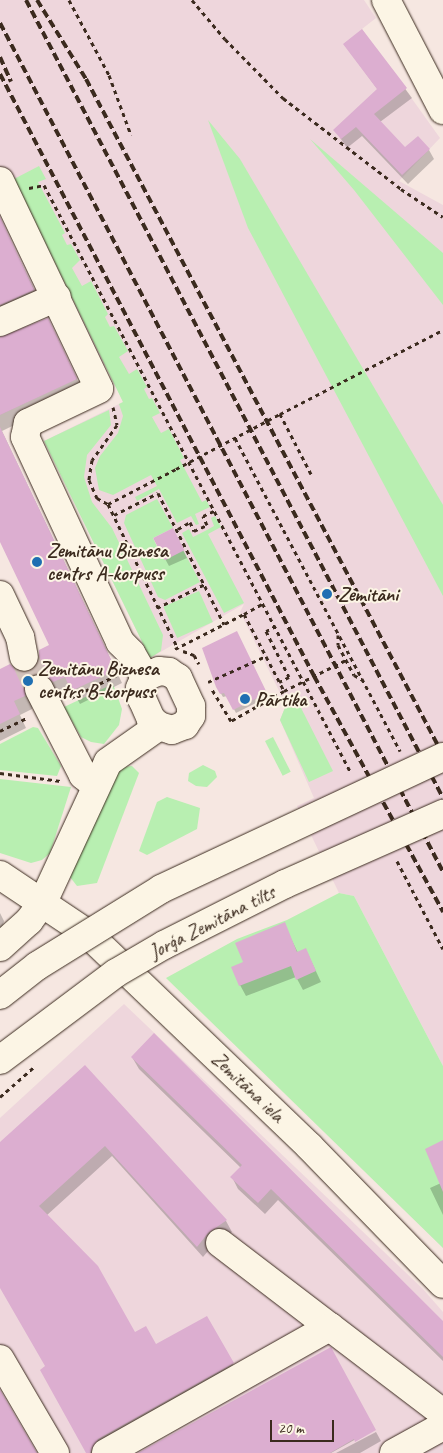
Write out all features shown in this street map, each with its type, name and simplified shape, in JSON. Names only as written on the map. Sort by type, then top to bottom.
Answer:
[{"type":"main road","points":[[386,0],[443,110]]},
{"type":"main road","points":[[0,181],[99,389],[28,423],[25,437],[120,642],[131,652],[145,677]]},
{"type":"main road","points":[[0,322],[56,297]]},
{"type":"main road","points":[[0,595],[15,647]]},
{"type":"main road","points":[[158,671],[169,672],[178,678],[191,706],[191,716],[185,725],[172,730],[159,726],[151,719],[142,699],[140,688],[145,677],[158,671]]},
{"type":"main road","points":[[38,689],[83,775],[95,785]]},
{"type":"main road","points":[[0,947],[29,921],[43,902],[74,839],[95,785],[108,762],[159,726]]},
{"type":"main road","points":[[0,995],[37,966],[161,889],[443,757]]},
{"type":"main road","name":"Jorģa Zemitāna tilts","points":[[0,1060],[116,973],[164,945],[285,884],[443,814]]},
{"type":"main road","name":"Zemitāna iela","points":[[0,875],[43,902],[88,934],[309,1146],[443,1284]]},
{"type":"main road","points":[[220,1243],[443,1413]]},
{"type":"main road","points":[[106,1453],[330,1326]]},
{"type":"main road","points":[[0,1358],[56,1453]]},
{"type":"main road","points":[[394,1453],[443,1426]]},
{"type":"path","points":[[70,0],[109,75],[131,135]]},
{"type":"path","points":[[192,0],[225,39],[283,98],[401,189],[443,218]]},
{"type":"path","points":[[44,185],[216,510],[349,768]]},
{"type":"path","points":[[108,504],[443,330]]},
{"type":"path","points":[[99,389],[116,410],[118,419],[92,460],[90,480],[97,498],[108,504],[114,515],[156,608],[177,648],[264,603]]},
{"type":"path","points":[[280,414],[311,474]]},
{"type":"path","points":[[235,438],[403,757]]},
{"type":"path","points":[[114,515],[158,493],[178,529],[224,624]]},
{"type":"path","points":[[178,529],[190,522],[194,531],[207,525],[203,516],[216,510]]},
{"type":"path","points":[[156,608],[205,584]]},
{"type":"path","points":[[244,614],[284,691]]},
{"type":"path","points":[[276,626],[266,631],[289,677],[279,682]]},
{"type":"path","points":[[338,633],[338,645],[354,675],[363,681]]},
{"type":"path","points":[[208,682],[266,656]]},
{"type":"path","points":[[231,721],[284,691],[346,660]]},
{"type":"path","points":[[0,773],[63,782]]},
{"type":"shaded area","name":"Zemitāni","points":[[0,0],[364,0],[376,18],[362,29],[440,138],[399,181],[443,205],[443,1066],[354,896],[339,893],[297,806],[314,798],[280,720],[286,705],[240,612],[244,604],[150,658],[44,441],[123,402],[106,365],[0,415]]},
{"type":"shaded area","points":[[124,1004],[423,1289],[443,1312],[443,1453],[0,1453],[0,1118]]},
{"type":"green space","points":[[208,120],[240,159],[443,505],[443,596],[248,228]]},
{"type":"green space","points":[[310,139],[443,253],[443,305],[354,190]]},
{"type":"green space","points":[[39,166],[46,179],[38,182],[65,233],[62,235],[67,245],[71,244],[80,260],[72,268],[82,286],[91,281],[108,314],[105,317],[110,327],[114,326],[128,351],[119,357],[129,374],[137,369],[147,387],[144,389],[149,399],[152,398],[160,413],[152,417],[161,433],[169,429],[184,458],[180,460],[202,502],[206,500],[210,507],[195,514],[199,524],[196,525],[191,516],[177,523],[159,489],[137,501],[135,497],[157,486],[151,475],[113,495],[99,490],[95,468],[100,456],[118,433],[123,416],[119,404],[123,402],[14,179]]},
{"type":"green space","points":[[109,410],[111,425],[87,455],[84,477],[92,502],[112,528],[163,635],[161,651],[150,658],[44,441]]},
{"type":"green space","points":[[157,499],[173,528],[153,538],[163,559],[183,550],[200,582],[165,600],[158,597],[124,523],[126,515]]},
{"type":"green space","points":[[215,516],[221,527],[208,534],[244,603],[224,613],[182,533],[189,529],[193,537],[207,530],[214,526],[211,518]]},
{"type":"green space","points":[[199,591],[213,622],[177,638],[163,607]]},
{"type":"green space","points":[[113,684],[122,709],[119,725],[104,744],[91,742],[81,737],[64,707]]},
{"type":"green space","points":[[297,700],[333,771],[309,782],[280,720],[286,705]]},
{"type":"green space","points":[[33,727],[38,728],[61,766],[57,776],[0,770],[0,744]]},
{"type":"green space","points":[[273,737],[291,772],[283,776],[265,741]]},
{"type":"green space","points":[[203,765],[215,771],[217,777],[207,787],[196,786],[188,781],[189,773]]},
{"type":"green space","points":[[132,766],[139,773],[97,883],[77,886],[70,877],[108,782],[122,767]]},
{"type":"green space","points":[[0,779],[71,787],[50,853],[42,860],[31,863],[0,853]]},
{"type":"green space","points":[[167,797],[200,808],[197,829],[147,855],[139,851],[157,802]]},
{"type":"green space","points":[[339,893],[354,896],[443,1066],[443,1248],[166,978],[237,939],[287,920]]},
{"type":"building","points":[[362,29],[407,88],[374,114],[405,147],[418,136],[430,149],[402,175],[356,127],[341,139],[333,130],[377,89],[343,44]]},
{"type":"building","points":[[0,217],[34,290],[0,305]]},
{"type":"building","points":[[48,318],[77,379],[0,415],[0,337]]},
{"type":"building","name":"Zemitānu Biznesa centrs A-korpuss","points":[[0,427],[116,670],[71,691],[65,677],[53,682],[47,676],[32,675],[26,681],[25,696],[14,701],[20,714],[0,724],[0,669],[10,664],[19,672],[28,672],[39,662],[39,650],[49,645],[0,542]]},
{"type":"building","points":[[173,528],[184,550],[165,560],[153,538]]},
{"type":"building","points":[[237,631],[267,693],[233,710],[224,693],[220,694],[216,687],[202,648]]},
{"type":"building","points":[[285,922],[297,952],[306,948],[316,971],[296,980],[291,966],[239,986],[231,967],[243,962],[235,943]]},
{"type":"building","points":[[154,1033],[443,1321],[443,1357],[271,1189],[258,1203],[230,1177],[242,1165],[131,1057]]},
{"type":"building","points":[[85,1065],[227,1220],[208,1233],[197,1247],[105,1146],[39,1206],[98,1266],[135,1332],[146,1326],[156,1344],[207,1316],[234,1363],[98,1439],[90,1453],[86,1453],[40,1370],[45,1366],[0,1288],[0,1142]]},
{"type":"building","points":[[443,1140],[443,1192],[425,1149]]},
{"type":"building","points":[[331,1347],[376,1430],[355,1442],[354,1439],[330,1453],[138,1453]]},
{"type":"building","points":[[0,1390],[37,1453],[0,1453]]},
{"type":"tunnel","points":[[24,657],[39,689]]},
{"type":"railway","points":[[26,0],[443,798]]},
{"type":"railway","points":[[37,0],[86,79],[443,755]]},
{"type":"railway","points":[[0,23],[443,872]]},
{"type":"railway","points":[[0,57],[11,82]]},
{"type":"railway","points":[[0,74],[314,676],[443,912]]},
{"type":"place","name":"Zemitānu Biznesa centrs A-korpuss","points":[[37,562]]},
{"type":"place","name":"Zemitāni","points":[[327,594]]},
{"type":"place","name":"Zemitānu Biznesa centrs B-korpuss","points":[[28,681]]},
{"type":"place","name":"Pārtika","points":[[245,699]]}]
